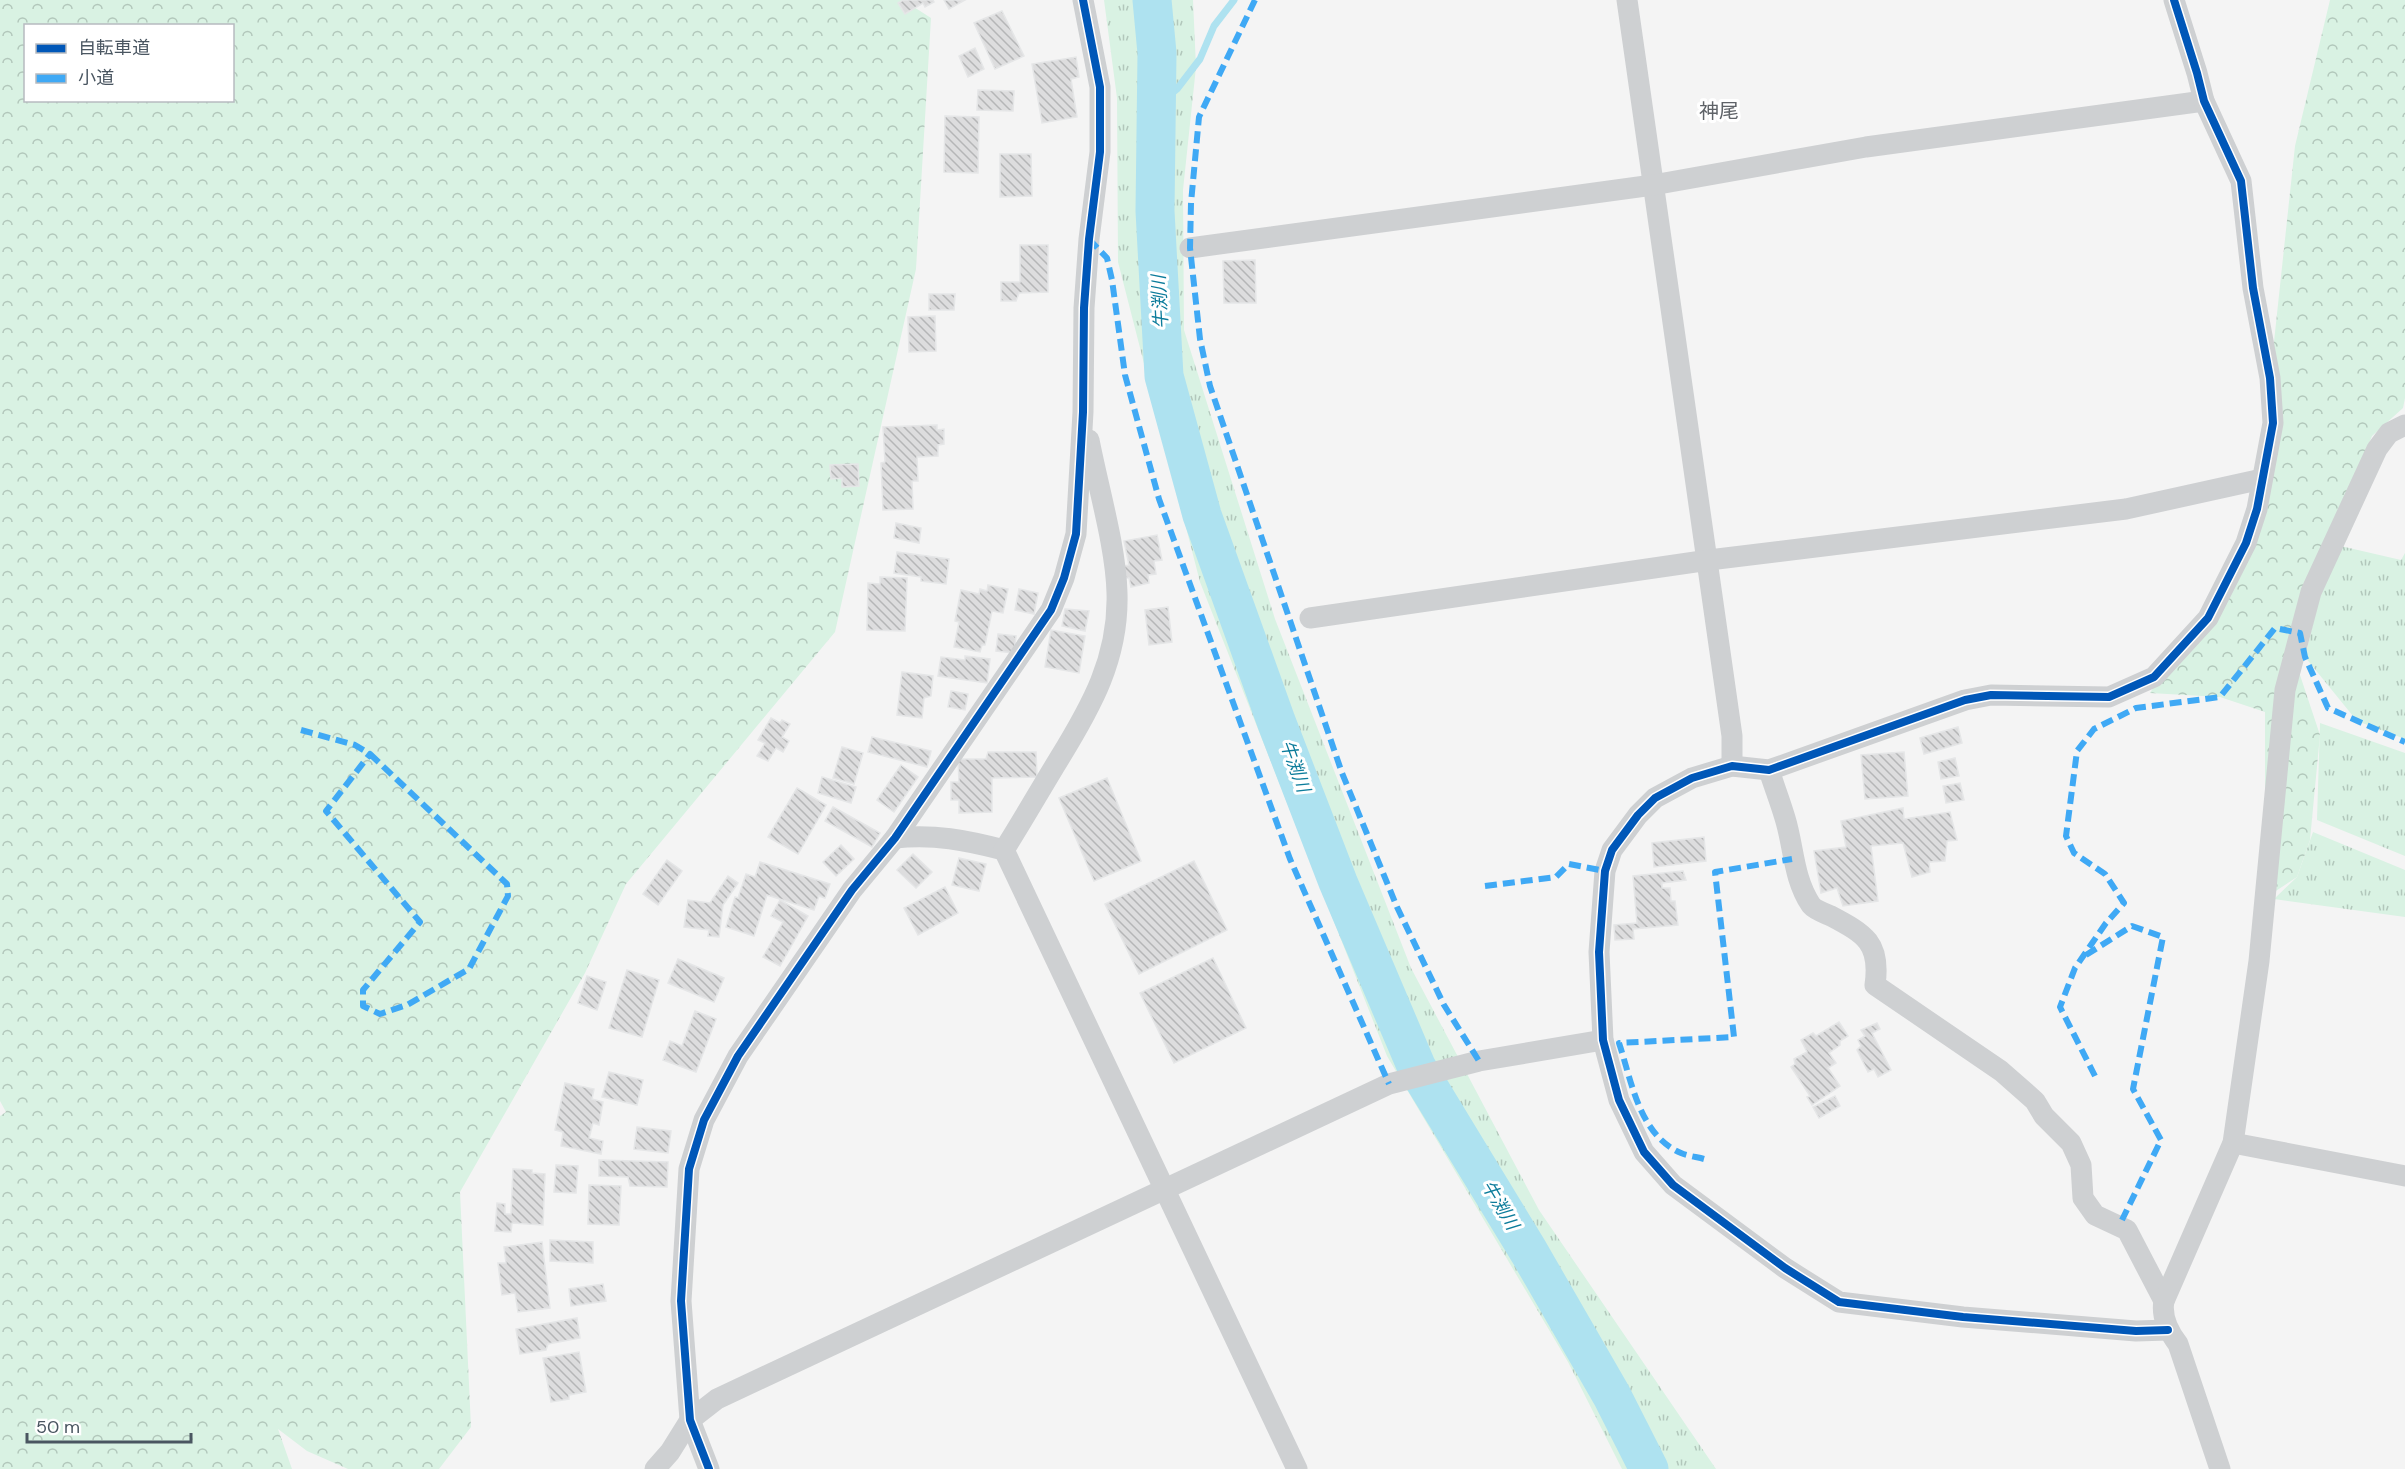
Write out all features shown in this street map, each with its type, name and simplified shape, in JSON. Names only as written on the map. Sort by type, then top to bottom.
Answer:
[{"type":"street","points":[[709,1469],[690,1420],[681,1301],[689,1169],[704,1120],[738,1056],[852,890],[895,838],[1051,610],[1064,578],[1076,534],[1083,412],[1084,308],[1089,239],[1100,152],[1101,102],[1083,0]]},
{"type":"street","points":[[1627,0],[1708,560],[1732,736],[1732,765]]},
{"type":"street","points":[[2168,1330],[2136,1331],[1963,1317],[1839,1302],[1785,1268],[1673,1185],[1644,1152],[1619,1100],[1603,1040],[1599,952],[1605,871],[1612,850],[1638,815],[1655,798],[1692,778],[1732,765],[1769,770],[1965,700],[1991,695],[2109,697],[2154,677],[2208,618],[2227,585],[2246,543],[2257,509],[2273,423],[2270,378],[2253,288],[2241,181],[2204,101],[2174,0]]},
{"type":"street","points":[[1190,248],[1653,185],[1866,147],[2204,101]]},
{"type":"street","points":[[1004,850],[1080,726],[1103,680],[1115,622],[1117,593],[1111,549],[1083,412]]},
{"type":"street","points":[[2220,1469],[2178,1344],[2168,1330],[2162,1310],[2233,1143],[2259,961],[2285,690],[2311,592],[2377,449],[2390,433],[2405,425]]},
{"type":"street","points":[[1310,618],[1708,560],[2126,508],[2262,479]]},
{"type":"street","points":[[1769,770],[1785,818],[1792,859],[1800,884],[1813,907],[1860,931],[1872,949],[1878,964],[1875,985],[2001,1071],[2035,1101],[2044,1116],[2071,1143],[2081,1165],[2083,1198],[2095,1215],[2127,1230],[2164,1301]]},
{"type":"street","points":[[895,838],[921,835],[958,838],[1004,850]]},
{"type":"street","points":[[1004,850],[1297,1469]]},
{"type":"street","points":[[655,1469],[690,1420],[717,1399],[1389,1084],[1469,1063],[1603,1040]]},
{"type":"street","points":[[2233,1143],[2405,1176]]},
{"type":"green space","points":[[0,0],[903,0],[931,18],[916,269],[835,632],[626,884],[585,973],[460,1192],[471,1427],[439,1469],[348,1469],[307,1451],[278,1429],[292,1469],[0,1469],[0,1116],[6,1112],[0,1101]]},
{"type":"green space","points":[[1104,0],[1193,0],[1196,67],[1183,190],[1184,330],[1275,619],[1411,968],[1539,1210],[1716,1469],[1622,1469],[1568,1362],[1387,1056],[1200,582],[1118,262],[1117,98]]},
{"type":"green space","points":[[2330,0],[2405,0],[2405,398],[2403,408],[2372,436],[2301,606],[2296,663],[2320,735],[2310,840],[2297,877],[2265,898],[2265,712],[2220,697],[2150,693],[2248,536],[2273,351],[2295,146]]},
{"type":"green space","points":[[2332,544],[2401,560],[2405,553],[2405,739],[2357,721],[2305,657]]},
{"type":"green space","points":[[2320,723],[2405,753],[2405,856],[2317,820]]},
{"type":"green space","points":[[2313,832],[2405,870],[2405,917],[2274,899],[2297,877]]},
{"type":"building","points":[[903,0],[933,0],[934,2],[925,7],[923,3],[905,14],[898,3]]},
{"type":"building","points":[[944,0],[965,0],[949,9]]},
{"type":"building","points":[[1002,11],[1024,56],[995,69],[974,23]]},
{"type":"building","points":[[975,48],[984,69],[968,77],[959,56]]},
{"type":"building","points":[[1076,57],[1079,77],[1071,79],[1077,117],[1042,123],[1032,64]]},
{"type":"building","points":[[978,90],[1014,91],[1013,111],[977,110]]},
{"type":"building","points":[[945,116],[979,117],[978,173],[944,172]]},
{"type":"building","points":[[1000,154],[1031,154],[1032,196],[1000,197]]},
{"type":"building","points":[[1020,245],[1048,245],[1048,292],[1019,293],[1016,301],[1001,301],[1001,282],[1020,282]]},
{"type":"building","points":[[1255,260],[1256,303],[1224,303],[1223,261]]},
{"type":"building","points":[[929,294],[955,294],[954,310],[929,310]]},
{"type":"building","points":[[935,316],[936,351],[909,352],[908,317]]},
{"type":"building","points":[[937,425],[937,430],[944,429],[944,444],[938,445],[938,456],[917,457],[918,481],[912,481],[913,509],[883,510],[881,463],[885,462],[883,427]]},
{"type":"building","points":[[858,464],[859,486],[842,487],[842,478],[831,479],[830,465]]},
{"type":"building","points":[[896,523],[921,528],[919,543],[894,538]]},
{"type":"building","points":[[1157,535],[1162,560],[1154,561],[1156,574],[1148,575],[1149,583],[1131,587],[1129,578],[1126,578],[1124,566],[1129,565],[1124,541]]},
{"type":"building","points":[[897,552],[949,559],[946,584],[921,581],[921,577],[894,573]]},
{"type":"building","points":[[880,577],[907,578],[905,631],[867,630],[868,583],[880,584]]},
{"type":"building","points":[[988,585],[1008,589],[1003,613],[992,611],[985,645],[982,645],[980,652],[954,647],[959,622],[955,621],[961,590],[979,594],[980,589],[987,591]]},
{"type":"building","points":[[1019,589],[1038,593],[1034,614],[1015,610]]},
{"type":"building","points":[[1168,607],[1172,642],[1149,645],[1145,610]]},
{"type":"building","points":[[1065,609],[1089,611],[1085,631],[1062,626]]},
{"type":"building","points":[[1051,630],[1085,636],[1079,673],[1045,667]]},
{"type":"building","points":[[998,634],[1016,636],[1014,653],[996,651]]},
{"type":"building","points":[[965,656],[990,659],[987,683],[938,676],[941,657],[965,660]]},
{"type":"building","points":[[902,672],[933,676],[931,696],[924,698],[922,718],[897,715]]},
{"type":"building","points":[[951,691],[968,694],[965,710],[948,707]]},
{"type":"building","points":[[771,718],[780,723],[782,720],[790,724],[782,737],[789,741],[783,752],[776,748],[768,761],[757,756],[765,743],[758,740]]},
{"type":"building","points":[[1958,727],[1962,743],[1924,754],[1920,738]]},
{"type":"building","points":[[872,737],[931,751],[927,767],[868,752]]},
{"type":"building","points":[[842,747],[863,753],[854,784],[833,778]]},
{"type":"building","points":[[988,752],[1036,752],[1037,777],[992,778],[992,812],[959,813],[959,800],[951,800],[951,782],[959,782],[958,759],[986,759]]},
{"type":"building","points":[[1904,752],[1908,796],[1865,799],[1861,755]]},
{"type":"building","points":[[1955,758],[1959,776],[1941,779],[1938,762]]},
{"type":"building","points":[[901,765],[918,777],[894,812],[877,800]]},
{"type":"building","points":[[822,777],[856,787],[851,803],[818,793]]},
{"type":"building","points":[[1107,778],[1141,861],[1094,881],[1059,798]]},
{"type":"building","points":[[1960,783],[1964,800],[1946,803],[1943,786]]},
{"type":"building","points":[[797,788],[826,805],[798,854],[768,837]]},
{"type":"building","points":[[833,807],[880,833],[872,847],[825,821]]},
{"type":"building","points":[[1903,808],[1904,819],[1950,812],[1957,840],[1947,841],[1945,861],[1929,862],[1930,872],[1912,877],[1903,843],[1871,846],[1878,901],[1843,906],[1837,888],[1821,893],[1814,851],[1846,847],[1841,821]]},
{"type":"building","points":[[1704,837],[1706,861],[1654,867],[1652,843]]},
{"type":"building","points":[[841,845],[854,859],[836,876],[823,862]]},
{"type":"building","points":[[913,854],[932,872],[916,888],[897,870]]},
{"type":"building","points":[[959,858],[986,864],[979,891],[952,885]]},
{"type":"building","points":[[667,860],[682,871],[658,905],[643,894]]},
{"type":"building","points":[[1194,861],[1227,930],[1139,974],[1105,904]]},
{"type":"building","points":[[760,862],[830,884],[825,898],[819,896],[814,910],[767,895],[754,936],[726,927],[735,897],[738,898],[746,874],[755,877]]},
{"type":"building","points":[[1683,871],[1686,880],[1662,883],[1662,888],[1670,888],[1671,901],[1675,901],[1678,925],[1633,929],[1634,939],[1615,940],[1614,925],[1637,923],[1633,876]]},
{"type":"building","points":[[728,876],[738,883],[723,905],[719,937],[708,936],[709,930],[684,927],[688,900],[710,903]]},
{"type":"building","points":[[945,887],[958,913],[918,935],[904,908]]},
{"type":"building","points":[[780,900],[808,916],[780,966],[763,957],[783,922],[771,916]]},
{"type":"building","points":[[1213,958],[1246,1028],[1174,1063],[1140,993]]},
{"type":"building","points":[[678,959],[724,978],[714,1002],[668,983]]},
{"type":"building","points":[[627,970],[659,980],[642,1037],[609,1028]]},
{"type":"building","points":[[587,976],[606,982],[597,1010],[578,1003]]},
{"type":"building","points":[[695,1011],[716,1019],[696,1072],[663,1060],[670,1041],[682,1046]]},
{"type":"building","points":[[1839,1022],[1848,1036],[1829,1053],[1836,1063],[1828,1068],[1840,1086],[1812,1105],[1807,1097],[1810,1096],[1791,1067],[1795,1064],[1794,1059],[1807,1052],[1801,1040],[1813,1033],[1816,1036]]},
{"type":"building","points":[[1877,1023],[1880,1029],[1872,1033],[1891,1070],[1878,1077],[1874,1069],[1868,1072],[1857,1050],[1861,1046],[1858,1040],[1865,1036],[1861,1030]]},
{"type":"building","points":[[609,1072],[643,1080],[637,1105],[602,1097]]},
{"type":"building","points":[[565,1083],[594,1089],[592,1099],[603,1102],[599,1125],[593,1123],[589,1138],[603,1141],[601,1154],[561,1146],[563,1132],[555,1130]]},
{"type":"building","points":[[1835,1096],[1840,1106],[1819,1118],[1813,1107]]},
{"type":"building","points":[[637,1127],[671,1131],[668,1153],[634,1149]]},
{"type":"building","points":[[599,1160],[668,1162],[667,1187],[630,1186],[628,1177],[599,1176]]},
{"type":"building","points":[[556,1165],[578,1166],[576,1193],[554,1192]]},
{"type":"building","points":[[513,1169],[532,1170],[532,1173],[545,1174],[543,1225],[512,1223],[511,1232],[495,1231],[497,1203],[505,1204],[505,1214],[511,1214]]},
{"type":"building","points":[[589,1185],[621,1186],[619,1225],[588,1224]]},
{"type":"building","points":[[550,1240],[593,1242],[593,1263],[550,1261]]},
{"type":"building","points":[[542,1242],[550,1308],[518,1312],[515,1293],[502,1295],[498,1263],[506,1263],[504,1247]]},
{"type":"building","points":[[603,1284],[606,1301],[571,1306],[569,1289]]},
{"type":"building","points":[[577,1318],[580,1338],[548,1344],[546,1350],[520,1354],[516,1329]]},
{"type":"building","points":[[579,1352],[586,1392],[569,1395],[569,1399],[551,1402],[543,1358]]},
{"type":"waterway","name":"牛渕川","points":[[1152,0],[1157,53],[1155,211],[1164,376],[1202,515],[1276,721],[1338,882],[1417,1068],[1529,1252],[1612,1396],[1649,1469]]},
{"type":"waterway","points":[[1155,97],[1172,93],[1177,89],[1200,59],[1214,26],[1234,0]]},
{"type":"marked path","points":[[1255,0],[1199,117],[1191,203],[1190,248],[1200,339],[1210,386],[1342,773],[1397,907],[1444,1005],[1479,1061]]},
{"type":"marked path","points":[[1089,239],[1107,258],[1125,375],[1159,499],[1290,859],[1389,1084]]},
{"type":"marked path","points":[[2095,1076],[2060,1007],[2075,968],[2106,923],[2124,903],[2105,874],[2074,853],[2066,836],[2077,751],[2094,729],[2136,708],[2220,697],[2275,628],[2300,633],[2305,657],[2328,708],[2405,742]]},
{"type":"marked path","points":[[301,730],[355,745],[370,754]]},
{"type":"marked path","points":[[370,754],[507,884],[508,896],[469,969],[407,1005],[380,1014],[363,1006],[363,990],[420,922],[326,811],[370,754]]},
{"type":"marked path","points":[[1704,1159],[1681,1153],[1667,1145],[1655,1134],[1639,1106],[1619,1043],[1734,1037],[1715,872],[1792,859]]},
{"type":"marked path","points":[[1485,886],[1556,877],[1569,864],[1605,871]]},
{"type":"marked path","points":[[2086,955],[2132,926],[2163,937],[2133,1089],[2161,1140],[2122,1220]]},
{"type":"cycle path","points":[[709,1469],[690,1420],[681,1301],[689,1169],[704,1120],[738,1056],[852,890],[895,838],[1051,610],[1064,578],[1076,534],[1083,412],[1084,308],[1089,239],[1100,152],[1100,87],[1083,0]]},
{"type":"cycle path","points":[[2168,1330],[2136,1331],[1963,1317],[1839,1302],[1785,1268],[1673,1185],[1644,1152],[1619,1100],[1603,1040],[1599,952],[1605,871],[1612,850],[1638,815],[1655,798],[1692,778],[1732,766],[1769,770],[1965,700],[1991,695],[2109,697],[2154,677],[2208,618],[2246,543],[2257,509],[2273,423],[2270,378],[2253,288],[2241,181],[2204,101],[2174,0]]},
{"type":"district","name":"神尾","points":[[1719,111]]}]
